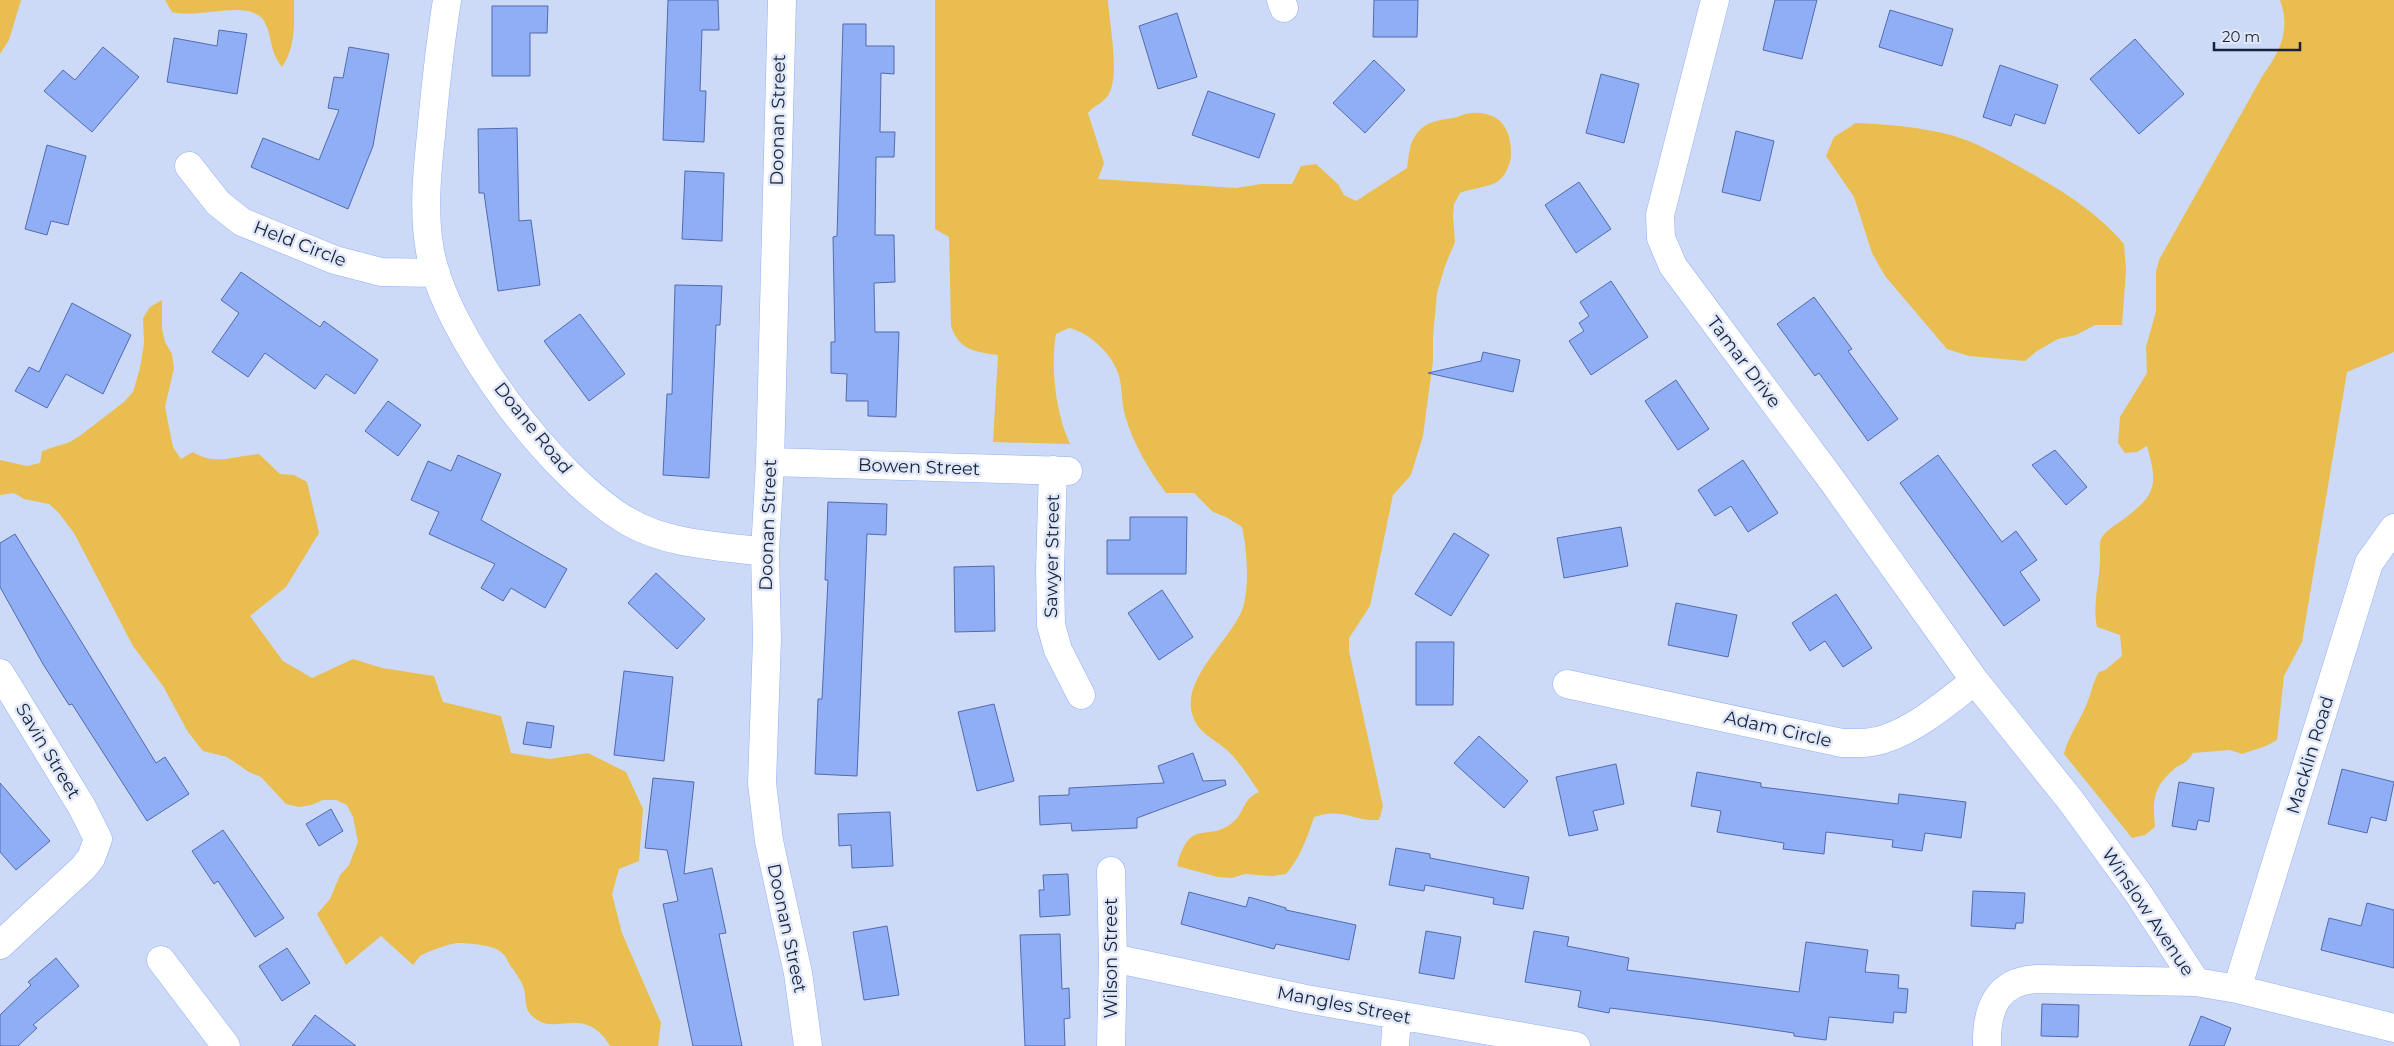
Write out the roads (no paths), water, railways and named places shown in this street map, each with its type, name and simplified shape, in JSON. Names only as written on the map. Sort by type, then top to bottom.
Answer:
[{"type":"street","points":[[436,273],[428,238],[427,178],[438,58],[447,0]]},
{"type":"street","name":"Doonan Street","points":[[782,0],[770,462],[765,552],[767,639],[762,783],[770,850],[800,981],[808,1046]]},
{"type":"street","name":"Tamar Drive","points":[[1715,0],[1661,208],[1660,230],[1666,252],[1678,273],[1834,483],[1975,681]]},
{"type":"street","name":"Held Circle","points":[[188,166],[218,203],[242,222],[343,262],[381,272],[436,273]]},
{"type":"street","name":"Doane Road","points":[[436,273],[454,318],[469,347],[525,424],[561,467],[599,500],[630,523],[652,533],[678,539],[765,552]]},
{"type":"street","name":"Bowen Street","points":[[770,462],[1060,470]]},
{"type":"street","name":"Sawyer Street","points":[[1060,470],[1050,568],[1051,625],[1058,650],[1081,695]]},
{"type":"street","name":"Macklin Road","points":[[2237,989],[2369,563],[2394,528]]},
{"type":"street","name":"Savin Street","points":[[0,673],[95,830],[97,844],[91,858],[0,945]]},
{"type":"street","name":"Adam Circle","points":[[1567,684],[1704,712],[1815,738],[1848,743],[1878,741],[1900,732],[1975,681]]},
{"type":"street","name":"Winslow Avenue","points":[[1975,681],[2071,801],[2138,893],[2196,982],[2237,989],[2394,1028]]},
{"type":"street","name":"Wilson Street","points":[[1110,871],[1113,958],[1111,1046]]},
{"type":"street","name":"Mangles Street","points":[[1113,958],[1396,1016],[1576,1046]]},
{"type":"street","points":[[162,960],[226,1046]]},
{"type":"street","points":[[1987,1046],[1986,1033],[1994,1004],[2005,988],[2017,981],[2038,979],[2196,982]]},
{"type":"street","points":[[1395,1046],[1396,1016]]}]
